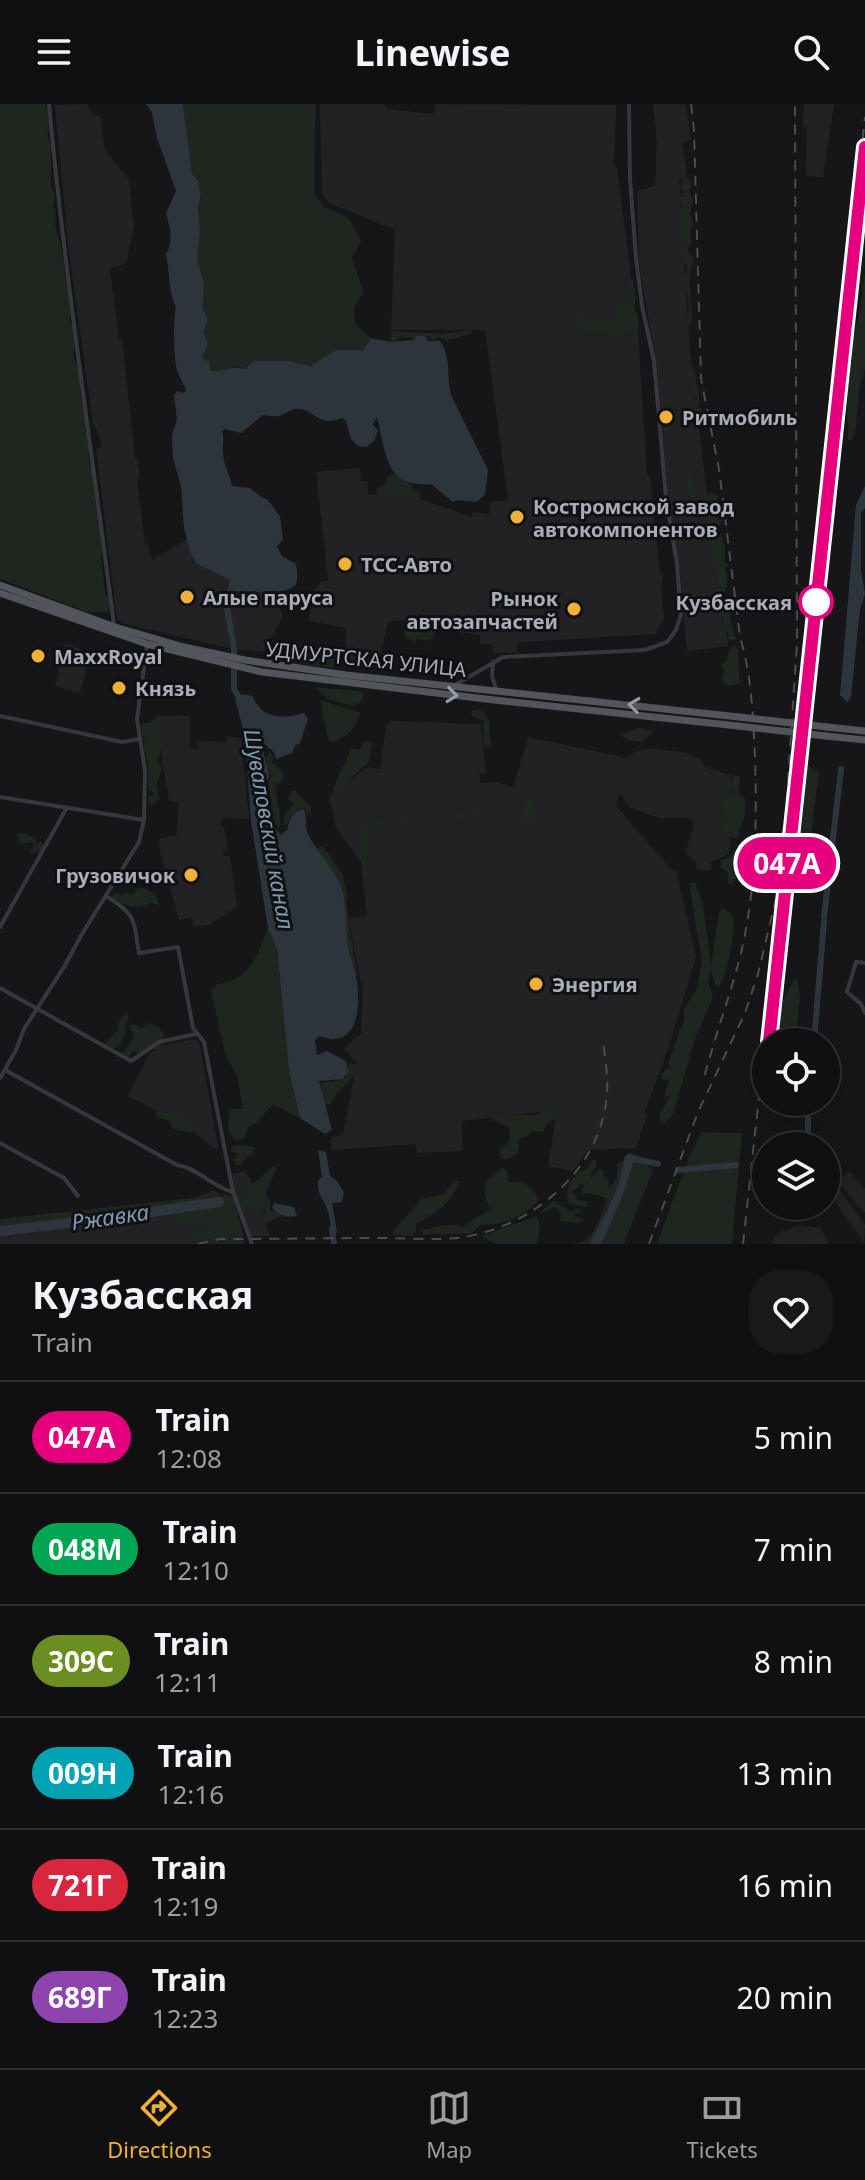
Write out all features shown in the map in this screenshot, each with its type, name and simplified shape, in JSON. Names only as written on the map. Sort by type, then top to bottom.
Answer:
[{"type":"main road","name":"УДМУРТСКАЯ УЛИЦА","points":[[0,585],[115,627],[224,660]]},
{"type":"main road","name":"УДМУРТСКАЯ УЛИЦА","points":[[0,593],[147,644],[246,665],[494,700],[739,722]]},
{"type":"main road","name":"УДМУРТСКАЯ УЛИЦА","points":[[246,665],[496,689],[739,722]]},
{"type":"main road","points":[[739,722],[826,731],[865,731]]},
{"type":"main road","points":[[826,731],[865,740]]},
{"type":"street","points":[[49,104],[61,235],[115,627]]},
{"type":"street","points":[[455,685],[503,657],[655,648],[667,642],[676,630],[681,614],[677,564],[666,498],[654,361],[636,258],[630,179],[629,104]]},
{"type":"street","points":[[0,1078],[24,1029],[139,842],[144,820],[145,771],[138,711],[147,644]]},
{"type":"street","points":[[493,662],[492,676],[496,689]]},
{"type":"street","points":[[0,716],[122,742],[139,739]]},
{"type":"street","points":[[0,797],[144,820]]},
{"type":"street","points":[[0,927],[66,809]]},
{"type":"street","points":[[106,896],[133,917],[139,953],[178,947],[196,1034],[204,1042],[233,1192],[252,1244]]},
{"type":"street","points":[[865,963],[856,962],[847,992],[861,1004],[865,1013]]},
{"type":"street","points":[[0,988],[131,1061],[159,1042],[196,1034]]},
{"type":"street","points":[[5,1070],[177,1165],[187,1166],[222,1190],[233,1192]]},
{"type":"street","points":[[0,1143],[64,1178],[78,1196]]},
{"type":"shaded area","points":[[0,104],[45,104],[48,113],[51,185],[55,194],[53,207],[56,210],[71,315],[69,319],[73,327],[73,352],[79,365],[84,412],[90,422],[85,428],[92,451],[88,454],[94,470],[97,497],[94,499],[98,504],[105,593],[109,598],[110,610],[107,612],[87,612],[0,579]]},
{"type":"shaded area","points":[[87,104],[92,113],[100,117],[105,150],[129,180],[134,227],[126,264],[110,268],[140,478],[137,479],[145,544],[148,544],[152,560],[187,539],[197,564],[230,580],[231,591],[277,593],[283,617],[263,652],[228,648],[122,623],[117,619],[96,449],[101,447],[93,424],[68,245],[55,105]]},
{"type":"shaded area","points":[[183,104],[316,104],[314,192],[324,207],[349,218],[361,242],[352,258],[364,292],[354,307],[355,324],[371,338],[363,350],[336,350],[310,366],[289,361],[245,369],[236,366],[220,372],[210,371],[202,358],[208,343],[203,331],[208,319],[203,309],[204,283],[197,259],[201,195],[198,181],[192,174]]},
{"type":"shaded area","points":[[320,104],[381,104],[386,105],[386,109],[434,114],[436,104],[616,105],[614,165],[617,167],[638,332],[647,473],[650,476],[660,574],[663,575],[664,620],[657,634],[522,642],[517,643],[517,652],[493,654],[492,644],[480,645],[480,635],[405,625],[405,621],[399,620],[388,622],[380,657],[372,666],[346,663],[346,628],[309,621],[314,591],[320,582],[328,580],[316,472],[360,468],[361,481],[367,481],[369,495],[399,492],[472,517],[473,512],[490,514],[490,502],[508,500],[485,330],[391,330],[395,230],[329,203],[322,193]]},
{"type":"shaded area","points":[[653,104],[685,104],[691,139],[683,143],[687,178],[679,179],[680,193],[685,193],[685,202],[680,204],[690,350],[722,622],[726,623],[728,646],[687,651],[679,565],[669,508],[657,368],[639,264],[637,191],[655,186],[657,142]]},
{"type":"shaded area","points":[[804,104],[834,104],[823,177],[806,176]]},
{"type":"shaded area","points":[[688,178],[693,200],[690,215],[693,221],[690,234],[692,245],[687,251],[693,257],[691,326],[687,324],[689,304],[685,281],[688,267],[682,259],[684,244],[679,225],[681,205],[686,194],[681,188],[682,180]]},
{"type":"shaded area","points":[[865,274],[865,369],[860,384],[855,434],[848,440],[847,401],[852,343]]},
{"type":"shaded area","points":[[628,278],[633,280],[636,299],[633,309],[638,315],[639,329],[617,333],[582,332],[572,316],[575,312],[584,311],[588,324],[613,321],[618,301],[630,301]]},
{"type":"shaded area","points":[[470,330],[472,333],[446,341],[439,337],[432,340],[429,336],[423,339],[401,337],[394,342],[390,339],[392,331],[442,334]]},
{"type":"shaded area","points":[[694,368],[700,402],[698,406],[702,410],[704,424],[701,425],[695,422],[694,402],[697,398],[692,390],[690,372]]},
{"type":"shaded area","points":[[688,465],[692,467],[694,513],[691,511]]},
{"type":"shaded area","points":[[399,473],[421,496],[418,500],[400,494],[385,497],[376,492],[389,475]]},
{"type":"shaded area","points":[[710,492],[717,495],[722,521],[718,529],[724,545],[724,561],[728,565],[725,571],[727,585],[721,599],[716,591],[718,584],[712,556],[712,531],[705,498]]},
{"type":"shaded area","points":[[722,600],[726,600],[732,611],[730,619],[736,639],[733,641],[728,639],[728,631],[723,629],[724,621],[718,610]]},
{"type":"shaded area","points":[[410,628],[427,633],[431,630],[434,633],[432,639],[413,642],[405,637],[404,630]]},
{"type":"shaded area","points":[[65,643],[91,653],[80,693],[55,686]]},
{"type":"shaded area","points":[[281,643],[325,648],[337,664],[333,668],[277,660],[274,655]]},
{"type":"shaded area","points":[[734,645],[738,648],[740,683],[728,686],[723,682],[725,671],[721,665]]},
{"type":"shaded area","points":[[315,687],[357,691],[363,693],[363,701],[354,706],[337,702]]},
{"type":"shaded area","points":[[320,700],[361,713],[346,736],[331,742],[328,739]]},
{"type":"shaded area","points":[[479,709],[489,721],[491,742],[488,748],[484,746],[483,721],[471,715],[472,711]]},
{"type":"shaded area","points":[[155,715],[190,716],[190,749],[199,748],[197,741],[226,742],[226,736],[241,738],[249,819],[222,818],[221,827],[224,827],[228,849],[222,851],[224,856],[230,856],[237,907],[209,925],[194,927],[192,917],[179,920],[160,851],[159,839],[177,835],[178,802],[169,801]]},
{"type":"shaded area","points":[[153,719],[158,722],[161,748],[158,761],[162,768],[156,787],[160,798],[150,806],[148,796],[153,792],[148,790],[145,741],[140,730],[142,723],[150,723]]},
{"type":"shaded area","points":[[390,721],[481,724],[486,773],[479,774],[481,783],[496,782],[513,787],[528,737],[627,758],[648,748],[688,753],[702,760],[705,767],[731,775],[729,854],[711,862],[711,871],[697,869],[695,860],[685,853],[695,822],[687,818],[659,818],[629,807],[620,793],[616,806],[677,873],[696,957],[667,1052],[644,1113],[647,1115],[636,1148],[588,1150],[573,1171],[548,1166],[557,1110],[462,1121],[463,1151],[418,1153],[415,1144],[331,1150],[331,1138],[343,1134],[357,1063],[344,1048],[361,1034],[363,983],[360,981],[349,918],[367,916],[361,862],[336,828],[329,796],[367,767],[380,769],[386,726]]},
{"type":"shaded area","points":[[639,728],[654,730],[643,742],[628,740],[620,735]]},
{"type":"shaded area","points":[[363,742],[373,742],[368,763],[348,780],[341,792],[333,791],[351,748],[360,750]]},
{"type":"shaded area","points":[[271,753],[274,758],[271,762],[282,771],[283,780],[275,786],[279,827],[274,824],[268,781],[271,777],[266,766],[267,754]]},
{"type":"shaded area","points":[[808,766],[819,772],[811,835],[812,871],[808,886],[799,888],[793,881],[803,774]]},
{"type":"shaded area","points":[[733,775],[740,776],[739,795],[745,799],[745,814],[737,839],[720,833],[726,822],[722,798],[733,792]]},
{"type":"shaded area","points":[[291,791],[296,791],[310,806],[311,814],[305,807],[301,808],[284,827],[284,815],[294,804],[288,798]]},
{"type":"shaded area","points":[[521,792],[531,796],[538,817],[531,826],[524,825],[520,820],[525,800],[520,798]]},
{"type":"shaded area","points":[[481,807],[489,817],[455,820],[457,810],[464,814],[471,813],[472,808]]},
{"type":"shaded area","points":[[408,818],[410,824],[405,826],[402,822],[366,828],[370,856],[366,863],[372,869],[371,874],[364,873],[357,829],[360,824],[369,821],[373,824]]},
{"type":"shaded area","points":[[21,832],[36,839],[36,844],[41,841],[44,845],[41,851],[31,854],[29,851],[35,844],[21,844],[16,835]]},
{"type":"shaded area","points":[[323,846],[342,873],[348,897],[358,981],[346,948],[337,876],[317,852]]},
{"type":"shaded area","points":[[735,850],[738,868],[732,885],[727,882],[728,873],[721,868],[721,860],[730,857]]},
{"type":"shaded area","points":[[695,882],[703,904],[711,966],[719,912],[723,909],[732,914],[732,940],[719,987],[715,985],[711,968],[708,982],[713,997],[696,1036],[673,1114],[666,1123],[661,1122],[659,1115],[671,1094],[664,1098],[669,1080],[661,1079],[662,1073],[671,1067],[668,1063],[684,1021],[684,1010],[696,990],[702,963],[689,883]]},
{"type":"shaded area","points":[[138,887],[152,893],[159,906],[152,902],[132,906],[112,897],[116,893],[122,896],[125,893],[133,894]]},
{"type":"shaded area","points":[[268,928],[277,949],[289,1071],[300,1118],[273,1104],[256,1123],[248,1127],[245,1137],[237,1141],[228,1133],[229,1109],[243,1109],[237,1076],[225,1054],[211,990],[217,984],[228,982],[245,972],[256,957]]},
{"type":"shaded area","points":[[797,978],[800,997],[797,1028],[779,1028],[781,1008]]},
{"type":"shaded area","points":[[123,1015],[129,1019],[124,1027],[126,1033],[119,1047],[112,1049],[106,1044],[119,1030],[118,1024]]},
{"type":"shaded area","points":[[148,1023],[159,1028],[165,1036],[161,1040],[162,1048],[150,1047],[143,1052],[133,1052],[127,1058],[123,1053],[134,1035],[129,1026],[135,1024],[141,1029]]},
{"type":"shaded area","points":[[194,1039],[199,1041],[218,1146],[216,1149],[187,1127],[128,1096],[156,1047]]},
{"type":"shaded area","points":[[351,1063],[358,1066],[353,1076],[330,1105],[324,1104],[320,1087],[323,1082],[346,1077],[347,1067]]},
{"type":"shaded area","points":[[551,1109],[558,1113],[556,1119],[548,1122],[543,1132],[532,1131],[526,1137],[520,1137],[518,1153],[506,1160],[500,1157],[499,1152],[509,1141],[510,1128],[493,1120],[493,1116],[534,1115]]},
{"type":"shaded area","points":[[161,1110],[166,1114],[178,1111],[186,1115],[194,1130],[191,1133],[173,1129],[169,1121],[156,1117],[156,1112]]},
{"type":"shaded area","points":[[702,1132],[742,1133],[732,1244],[657,1244],[688,1160]]},
{"type":"shaded area","points":[[232,1146],[255,1148],[255,1151],[241,1165],[236,1165],[233,1160],[238,1154],[231,1151]]},
{"type":"shaded area","points":[[638,1154],[640,1160],[653,1170],[624,1244],[571,1244],[584,1241],[592,1233],[606,1198],[589,1193],[581,1195],[584,1183],[572,1192],[578,1200],[586,1201],[588,1205],[569,1204],[567,1193],[573,1178],[596,1159],[591,1178],[600,1168],[605,1173],[601,1177],[605,1176],[609,1181],[609,1189],[617,1177],[617,1164],[630,1155]]},
{"type":"shaded area","points":[[273,1166],[277,1168],[265,1194],[271,1202],[270,1210],[279,1213],[280,1217],[267,1223],[265,1209],[256,1206],[252,1210],[239,1206],[239,1198]]},
{"type":"shaded area","points":[[502,1167],[507,1171],[508,1182],[524,1182],[538,1196],[538,1202],[518,1216],[497,1224],[480,1225],[472,1233],[423,1235],[422,1230],[437,1226],[462,1227],[490,1209],[485,1196],[485,1183]]},
{"type":"shaded area","points":[[246,1171],[264,1211],[269,1236],[251,1236],[234,1191],[232,1174]]},
{"type":"shaded area","points":[[849,1171],[865,1189],[865,1213],[840,1184],[840,1178]]},
{"type":"shaded area","points":[[454,1181],[459,1181],[448,1202],[416,1224],[413,1236],[392,1235],[421,1199],[444,1194]]},
{"type":"shaded area","points":[[840,1189],[865,1225],[864,1243],[840,1209]]},
{"type":"shaded area","points":[[213,1190],[220,1195],[219,1200],[224,1194],[233,1197],[244,1237],[215,1237],[187,1242],[188,1235],[215,1225],[215,1222],[179,1223],[174,1222],[171,1216],[178,1211],[216,1206],[218,1201],[213,1205],[158,1212],[147,1220],[134,1223],[105,1219],[0,1228],[0,1219],[193,1198]]},
{"type":"shaded area","points":[[228,1196],[245,1244],[0,1244],[0,1221]]},
{"type":"shaded area","points":[[553,1201],[572,1212],[577,1209],[581,1212],[573,1215],[584,1220],[579,1223],[560,1221],[561,1214],[556,1207],[540,1213]]},
{"type":"shaded area","points":[[537,1216],[540,1226],[537,1244],[496,1244],[481,1236]]},
{"type":"shaded area","points":[[800,1225],[821,1228],[829,1244],[771,1244],[777,1233]]},
{"type":"water","points":[[146,104],[183,104],[192,174],[198,181],[201,195],[197,259],[204,283],[203,309],[208,319],[203,331],[208,343],[202,358],[209,362],[210,371],[245,369],[254,361],[289,361],[310,366],[336,350],[363,350],[371,338],[391,342],[413,340],[417,335],[426,337],[428,341],[440,341],[447,361],[451,395],[488,470],[485,494],[477,502],[453,502],[431,484],[416,484],[396,474],[386,454],[377,417],[373,424],[378,431],[374,441],[366,447],[358,446],[351,439],[346,421],[341,418],[326,421],[301,409],[278,416],[263,415],[241,433],[224,429],[223,457],[232,486],[250,488],[267,499],[280,516],[283,540],[277,546],[282,556],[296,564],[296,584],[292,588],[276,591],[231,591],[228,590],[230,580],[197,564],[190,552],[184,528],[181,486],[173,459],[172,435],[177,420],[174,395],[186,390],[176,366],[176,308],[166,254],[171,239],[166,213],[176,191],[157,138],[152,113]]},
{"type":"water","points":[[865,486],[865,508],[861,513],[861,571],[865,594],[860,609],[851,697],[847,702],[840,695],[856,505]]},
{"type":"water","points":[[243,694],[252,696],[268,714],[287,716],[304,713],[308,719],[300,743],[292,753],[276,759],[274,752],[264,744],[262,746],[269,777],[266,783],[273,826],[281,835],[287,830],[294,814],[304,809],[308,835],[337,877],[344,897],[358,1004],[354,1025],[349,1032],[342,1037],[332,1039],[319,1036],[315,1040],[317,1055],[327,1051],[346,1061],[348,1071],[343,1079],[319,1081],[332,1130],[325,1134],[300,1118],[289,1071],[277,949],[268,928],[251,821],[245,737],[235,699]]},
{"type":"water","points":[[318,1150],[326,1152],[330,1176],[344,1192],[342,1202],[332,1203],[337,1232],[334,1235],[319,1191],[318,1181],[322,1177]]},
{"type":"water","points":[[630,1153],[635,1157],[622,1197],[601,1244],[589,1244],[619,1183],[625,1156]]},
{"type":"water","points":[[274,1203],[294,1207],[297,1216],[280,1215],[272,1208]]},
{"type":"waterway","name":"Шуваловский канал","points":[[233,583],[226,602],[234,648],[234,689],[243,704]]},
{"type":"waterway","points":[[824,917],[841,769]]},
{"type":"waterway","points":[[815,1028],[824,921]]},
{"type":"waterway","points":[[808,1116],[808,1132]]},
{"type":"waterway","points":[[630,1158],[658,1164]]},
{"type":"waterway","points":[[678,1170],[736,1165]]},
{"type":"waterway","name":"Ржавка","points":[[0,1231],[219,1202]]},
{"type":"waterway","name":"Шуваловский канал","points":[[332,1228],[334,1244]]},
{"type":"railway","points":[[691,104],[701,379],[719,469],[740,637],[749,682],[756,783],[754,856],[746,929],[703,1082]]},
{"type":"railway","points":[[649,1244],[698,1112],[745,1013],[758,974],[778,890],[797,643],[795,104]]},
{"type":"railway","points":[[806,658],[865,117]]},
{"type":"railway","points":[[805,704],[811,648]]},
{"type":"railway","points":[[743,1244],[776,940]]},
{"type":"railway","points":[[198,1244],[220,1239],[454,1238],[489,1231],[513,1221],[557,1192],[589,1152],[600,1128],[606,1103],[603,1043]]},
{"type":"train","name":"047А","points":[[770,1028],[865,147]]},
{"type":"place","name":"Ритмобиль","points":[[666,417]]},
{"type":"place","name":"Костромской завод автокомпонентов","points":[[517,517]]},
{"type":"place","name":"ТСС-Авто","points":[[345,564]]},
{"type":"place","name":"Алые паруса","points":[[187,597]]},
{"type":"place","name":"Кузбасская","points":[[816,602]]},
{"type":"place","name":"Рынок автозапчастей","points":[[574,609]]},
{"type":"place","name":"MaxxRoyal","points":[[38,656]]},
{"type":"place","name":"Князь","points":[[119,688]]},
{"type":"place","name":"Грузовичок","points":[[191,875]]},
{"type":"place","name":"Энергия","points":[[536,984]]}]
